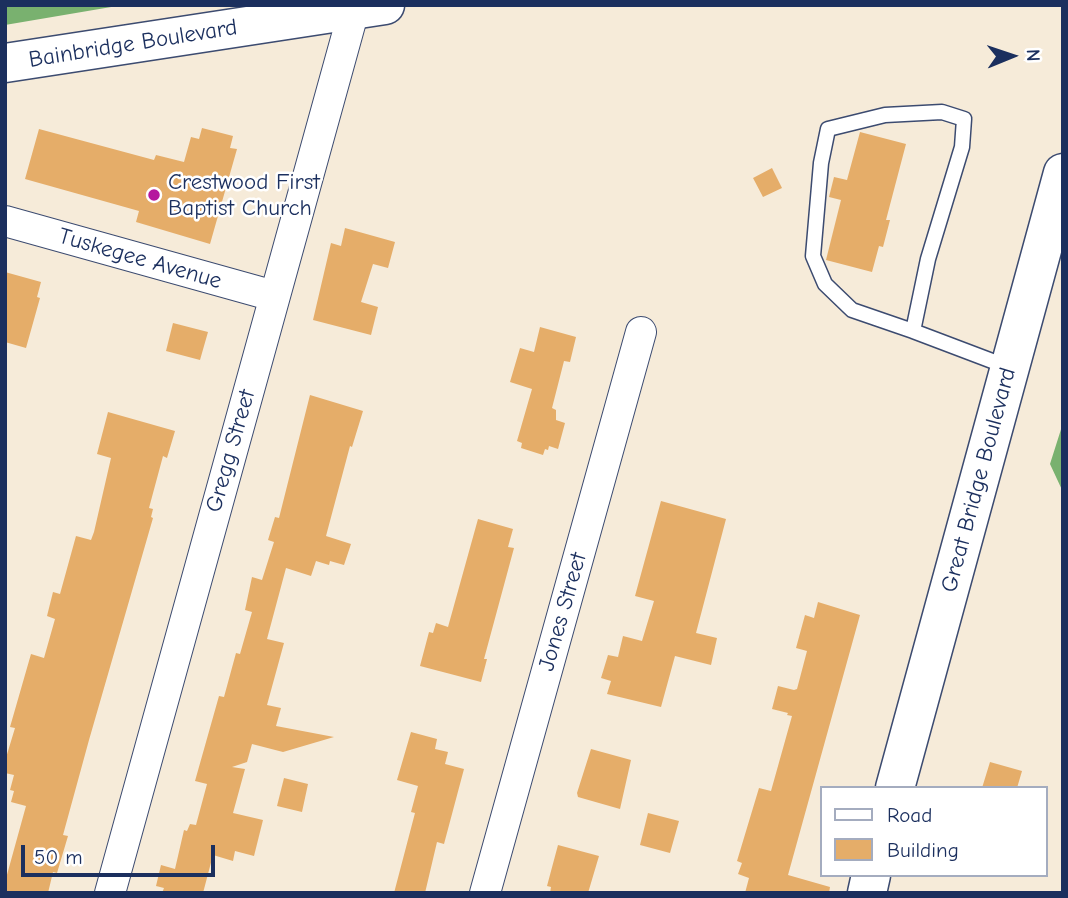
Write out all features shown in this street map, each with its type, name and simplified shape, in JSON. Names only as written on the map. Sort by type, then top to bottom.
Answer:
[{"type":"main road","name":"Bainbridge Boulevard","points":[[5,63],[369,7]]},
{"type":"main road","name":"Great Bridge Boulevard","points":[[896,786],[1063,173]]},
{"type":"street","name":"Gregg Street","points":[[110,893],[274,296],[369,7]]},
{"type":"street","name":"Tuskegee Avenue","points":[[5,221],[274,296]]},
{"type":"street","name":"Jones Street","points":[[485,893],[641,332]]},
{"type":"lane","points":[[913,331],[928,259],[962,147],[964,119],[942,112],[885,115],[828,129],[821,163],[813,256],[825,284],[852,310],[1010,368]]},
{"type":"green space","points":[[5,5],[123,5],[5,25]]},
{"type":"green space","points":[[1063,423],[1063,492],[1050,464]]},
{"type":"building","name":"Crestwood First Baptist Church","points":[[202,128],[233,136],[230,148],[237,149],[210,244],[136,222],[139,211],[25,179],[39,129],[154,160],[156,155],[184,162],[191,137],[199,139]]},
{"type":"building","points":[[860,132],[906,144],[886,220],[890,220],[883,247],[879,246],[872,272],[826,260],[841,200],[829,197],[834,177],[847,180]]},
{"type":"building","points":[[772,168],[782,188],[763,197],[753,178]]},
{"type":"building","points":[[345,228],[395,242],[388,268],[373,264],[361,302],[378,307],[371,335],[313,320],[331,243],[341,246]]},
{"type":"building","points":[[5,272],[41,282],[37,297],[40,298],[26,348],[5,342]]},
{"type":"building","points":[[173,323],[208,332],[200,360],[166,351]]},
{"type":"building","points":[[540,327],[576,337],[570,362],[564,361],[552,408],[556,410],[556,420],[565,423],[558,449],[549,446],[543,455],[521,448],[522,443],[517,441],[532,389],[510,382],[520,348],[534,352]]},
{"type":"building","points":[[310,395],[363,411],[352,447],[350,446],[326,536],[351,544],[344,565],[330,561],[329,565],[316,561],[311,576],[286,568],[267,639],[284,643],[267,705],[281,708],[276,726],[334,737],[283,752],[252,744],[247,762],[232,767],[245,769],[233,813],[263,820],[254,856],[235,851],[233,861],[213,855],[203,893],[162,893],[164,888],[156,886],[161,865],[175,869],[184,830],[187,831],[190,824],[196,825],[207,784],[195,781],[219,696],[224,697],[236,653],[240,654],[252,612],[245,610],[252,577],[262,580],[274,542],[268,540],[275,517],[279,518]]},
{"type":"building","points":[[108,412],[175,431],[167,458],[163,456],[149,508],[153,509],[153,518],[63,835],[68,836],[57,873],[53,872],[48,893],[5,893],[5,882],[26,806],[11,802],[14,791],[10,790],[14,775],[5,773],[5,761],[15,728],[10,727],[31,654],[44,658],[55,619],[47,616],[53,592],[60,594],[76,536],[91,540],[94,532],[111,458],[97,454]]},
{"type":"building","points":[[661,501],[726,519],[696,633],[717,638],[711,665],[675,656],[661,707],[607,694],[611,681],[601,678],[608,655],[618,657],[623,636],[642,641],[654,601],[635,596]]},
{"type":"building","points":[[478,519],[513,529],[508,547],[514,548],[484,659],[487,659],[481,682],[420,666],[429,632],[433,633],[436,623],[448,627]]},
{"type":"building","points":[[818,602],[860,615],[788,875],[830,887],[829,893],[745,893],[749,878],[738,874],[742,863],[737,861],[759,788],[771,791],[792,716],[772,709],[778,686],[797,689],[807,651],[796,648],[805,615],[814,618]]},
{"type":"building","points":[[411,732],[437,739],[435,749],[448,752],[445,764],[464,769],[444,844],[437,842],[425,893],[394,893],[415,813],[411,812],[418,786],[397,780]]},
{"type":"building","points":[[591,749],[631,760],[620,809],[578,797]]},
{"type":"building","points":[[990,762],[1022,771],[1018,786],[983,786]]},
{"type":"building","points":[[284,778],[308,784],[302,812],[277,806]]},
{"type":"building","points":[[648,813],[679,821],[670,853],[640,845]]},
{"type":"building","points":[[558,845],[599,856],[588,893],[550,893],[551,887],[547,886]]},
{"type":"place","name":"Crestwood First Baptist Church","points":[[154,195]]}]
